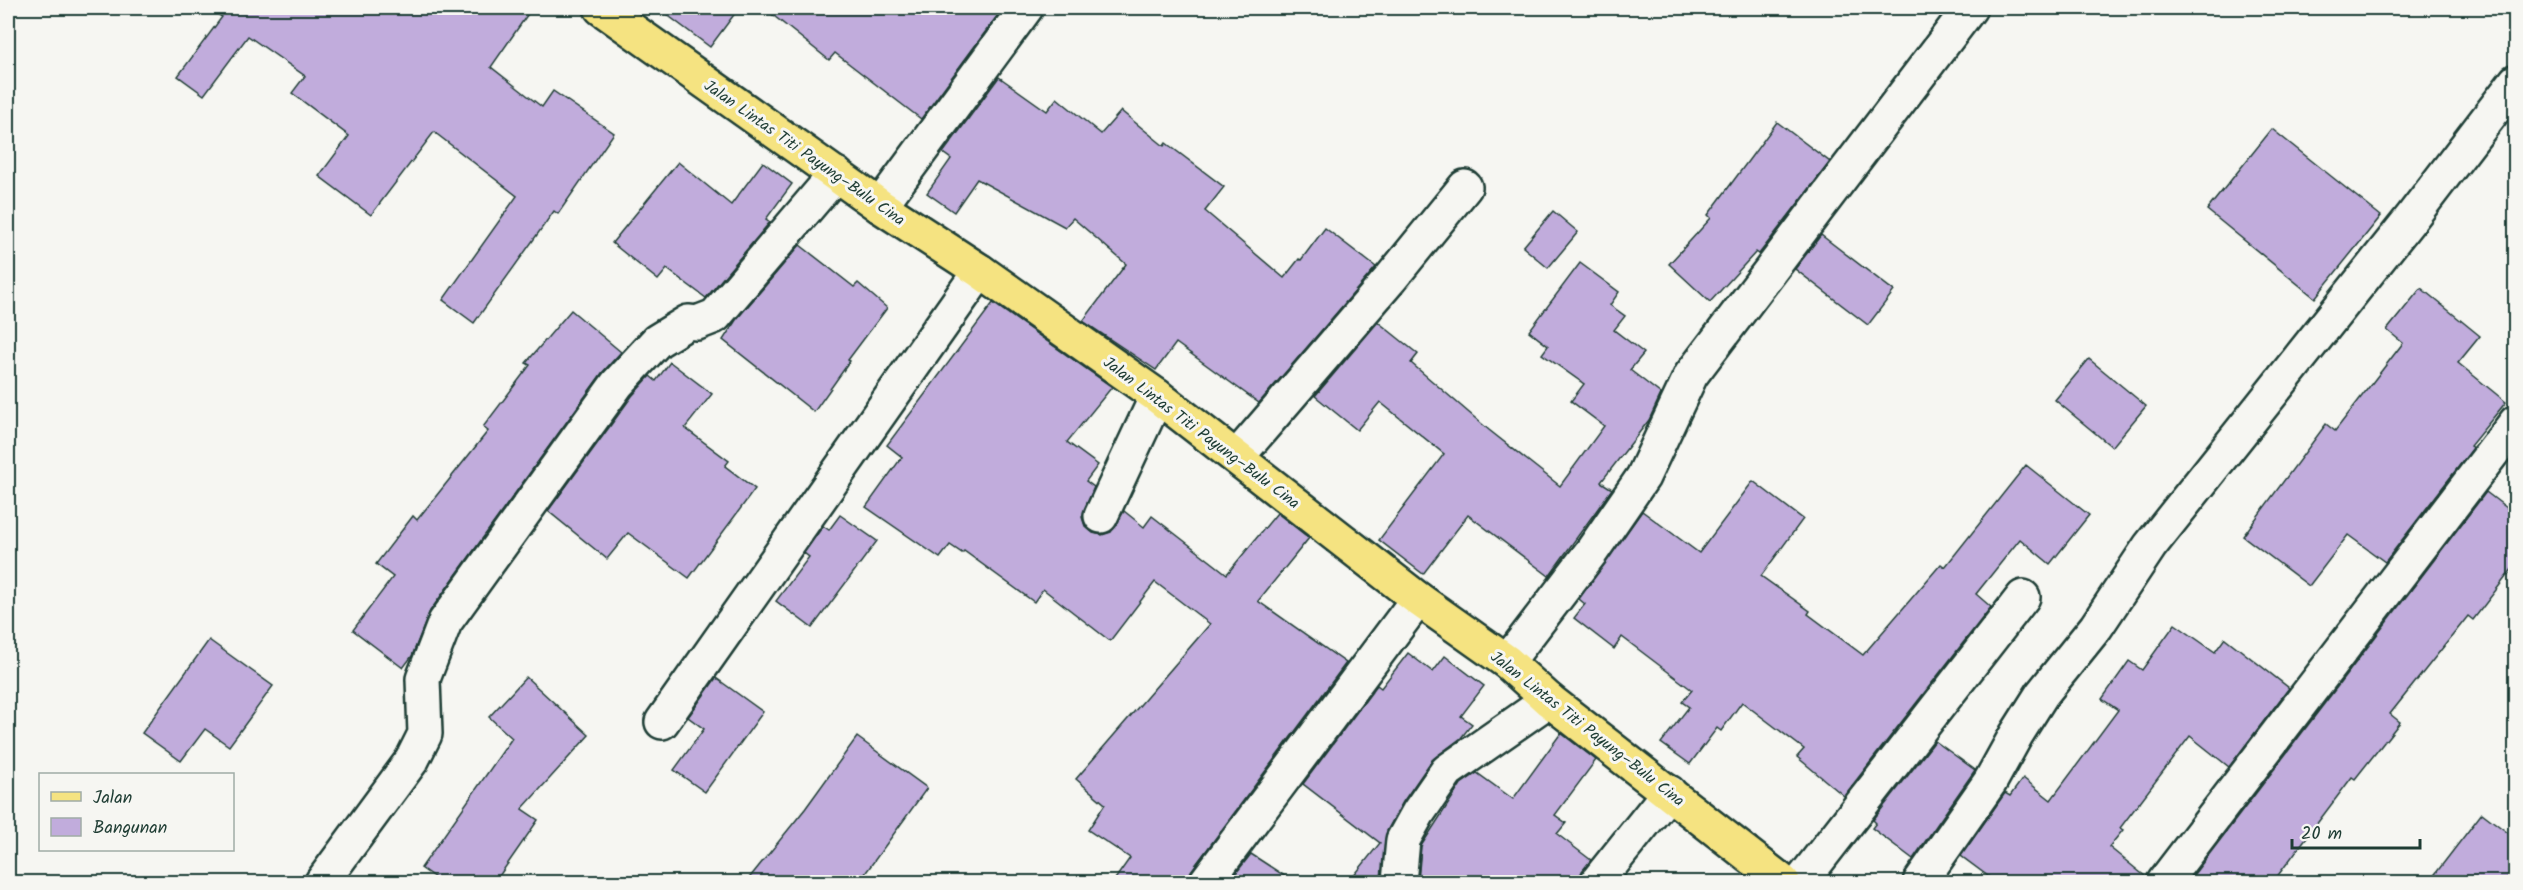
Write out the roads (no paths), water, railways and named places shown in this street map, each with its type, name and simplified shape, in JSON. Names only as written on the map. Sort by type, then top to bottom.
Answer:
[{"type":"main road","name":"Jalan Lintas Titi Payung–Bulu Cina","points":[[602,8],[880,206],[980,271],[1157,396],[1418,599],[1507,662],[1550,700],[1783,882]]},
{"type":"street","points":[[880,206],[1026,8]]},
{"type":"street","points":[[1507,662],[1592,551],[1643,477],[1691,375],[1970,8]]},
{"type":"street","points":[[1920,882],[1990,782],[2042,694],[2096,627],[2150,546],[2412,218],[2516,81]]},
{"type":"street","points":[[322,882],[412,760],[425,734],[423,679],[445,622],[610,393],[657,340],[688,322],[697,322],[715,316],[836,174]]},
{"type":"street","points":[[1238,457],[1391,278],[1465,187]]},
{"type":"street","points":[[662,722],[980,271]]},
{"type":"street","points":[[1101,516],[1157,396]]},
{"type":"street","points":[[2164,882],[2516,422]]},
{"type":"street","points":[[1801,882],[2023,597]]},
{"type":"street","points":[[1206,882],[1418,599]]},
{"type":"street","points":[[1399,882],[1403,840],[1418,813],[1447,771],[1550,700]]},
{"type":"street","points":[[1597,882],[1669,792]]}]
